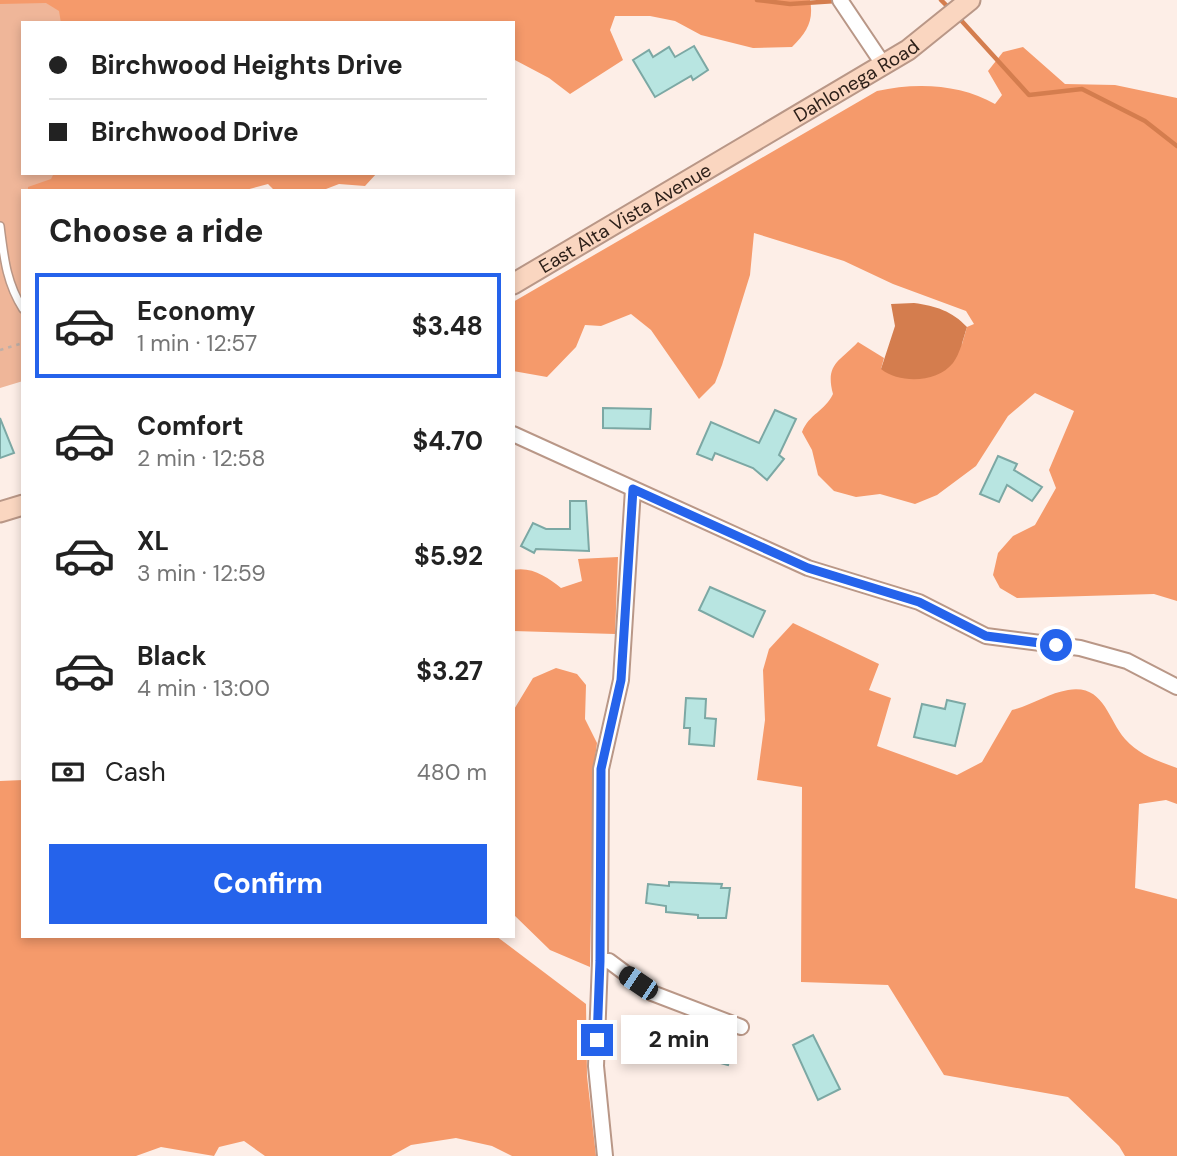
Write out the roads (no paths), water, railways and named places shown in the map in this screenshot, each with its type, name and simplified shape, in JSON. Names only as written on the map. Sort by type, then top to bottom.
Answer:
[{"type":"main road","name":"Dahlonega Road","points":[[736,151],[908,50],[970,0]]},
{"type":"main road","name":"East Alta Vista Avenue","points":[[515,283],[736,151]]},
{"type":"main road","points":[[0,512],[21,506]]},
{"type":"street","points":[[840,0],[883,64]]},
{"type":"street","points":[[515,434],[808,568],[919,602],[986,636],[1080,648],[1127,661],[1177,687]]},
{"type":"street","points":[[605,1156],[596,1066],[600,961],[601,769],[621,680],[633,489]]},
{"type":"street","points":[[600,961],[609,961],[652,993],[741,1027]]},
{"type":"lane","points":[[0,226],[6,272],[11,290],[21,306]]},
{"type":"waterway","points":[[757,0],[790,4],[836,1]]},
{"type":"waterway","points":[[941,0],[950,9]]},
{"type":"waterway","points":[[959,18],[1029,95],[1082,89],[1145,121],[1177,146]]}]
